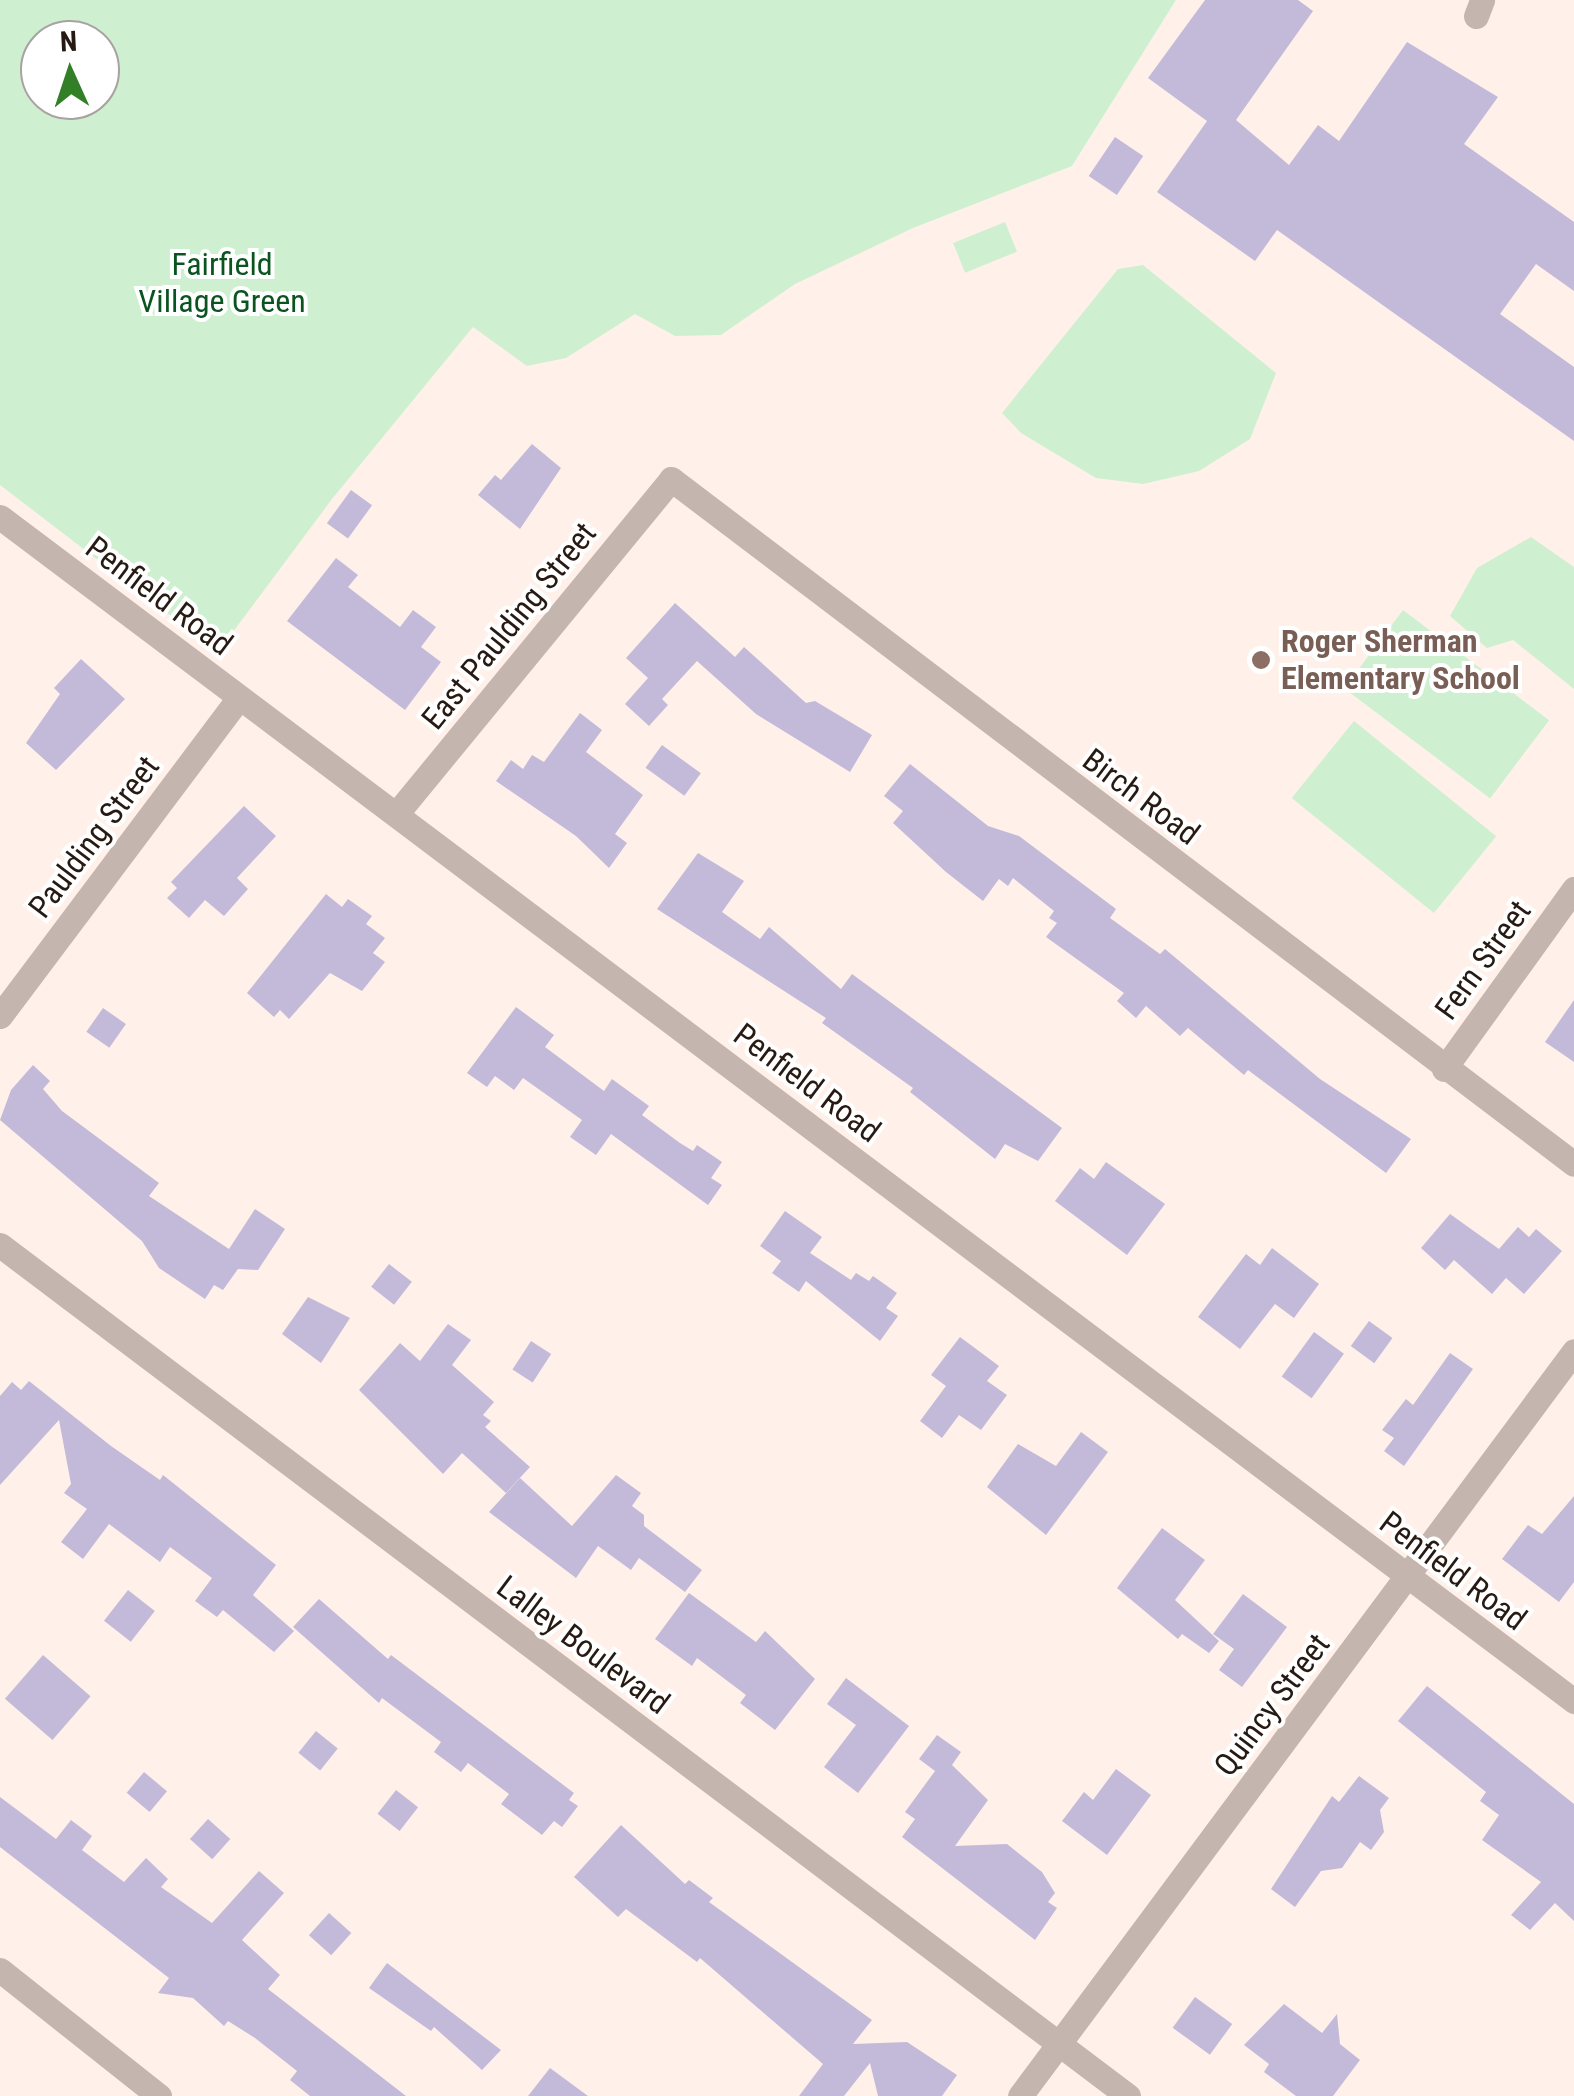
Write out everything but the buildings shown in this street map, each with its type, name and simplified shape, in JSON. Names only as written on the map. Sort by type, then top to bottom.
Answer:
[{"type":"street","name":"East Paulding Street","points":[[397,814],[671,479]]},
{"type":"street","name":"Birch Road","points":[[671,479],[1574,1164]]},
{"type":"street","name":"Penfield Road","points":[[0,517],[1574,1702]]},
{"type":"street","name":"Paulding Street","points":[[0,1016],[239,698]]},
{"type":"street","name":"Fern Street","points":[[1444,1069],[1574,889]]},
{"type":"street","name":"Lalley Boulevard","points":[[0,1245],[1128,2096]]},
{"type":"street","name":"Quincy Street","points":[[1020,2096],[1574,1351]]},
{"type":"street","points":[[0,1970],[159,2096]]},
{"type":"green space","name":"Fairfield Village Green","points":[[0,0],[1176,0],[1072,166],[913,228],[795,284],[721,335],[675,336],[635,314],[566,358],[527,366],[473,327],[332,499],[218,652],[0,485]]},
{"type":"green space","points":[[1005,222],[1017,252],[965,273],[953,243]]},
{"type":"green space","points":[[1143,265],[1276,373],[1250,439],[1199,471],[1143,484],[1096,478],[1021,433],[1002,413],[1118,269]]},
{"type":"green space","points":[[1531,537],[1574,567],[1574,689],[1513,640],[1487,648],[1450,616],[1477,568]]},
{"type":"green space","points":[[1403,610],[1549,720],[1490,798],[1344,688]]},
{"type":"green space","points":[[1354,721],[1496,836],[1434,913],[1292,798]]},
{"type":"place","name":"Roger Sherman Elementary School","points":[[1261,660]]}]
